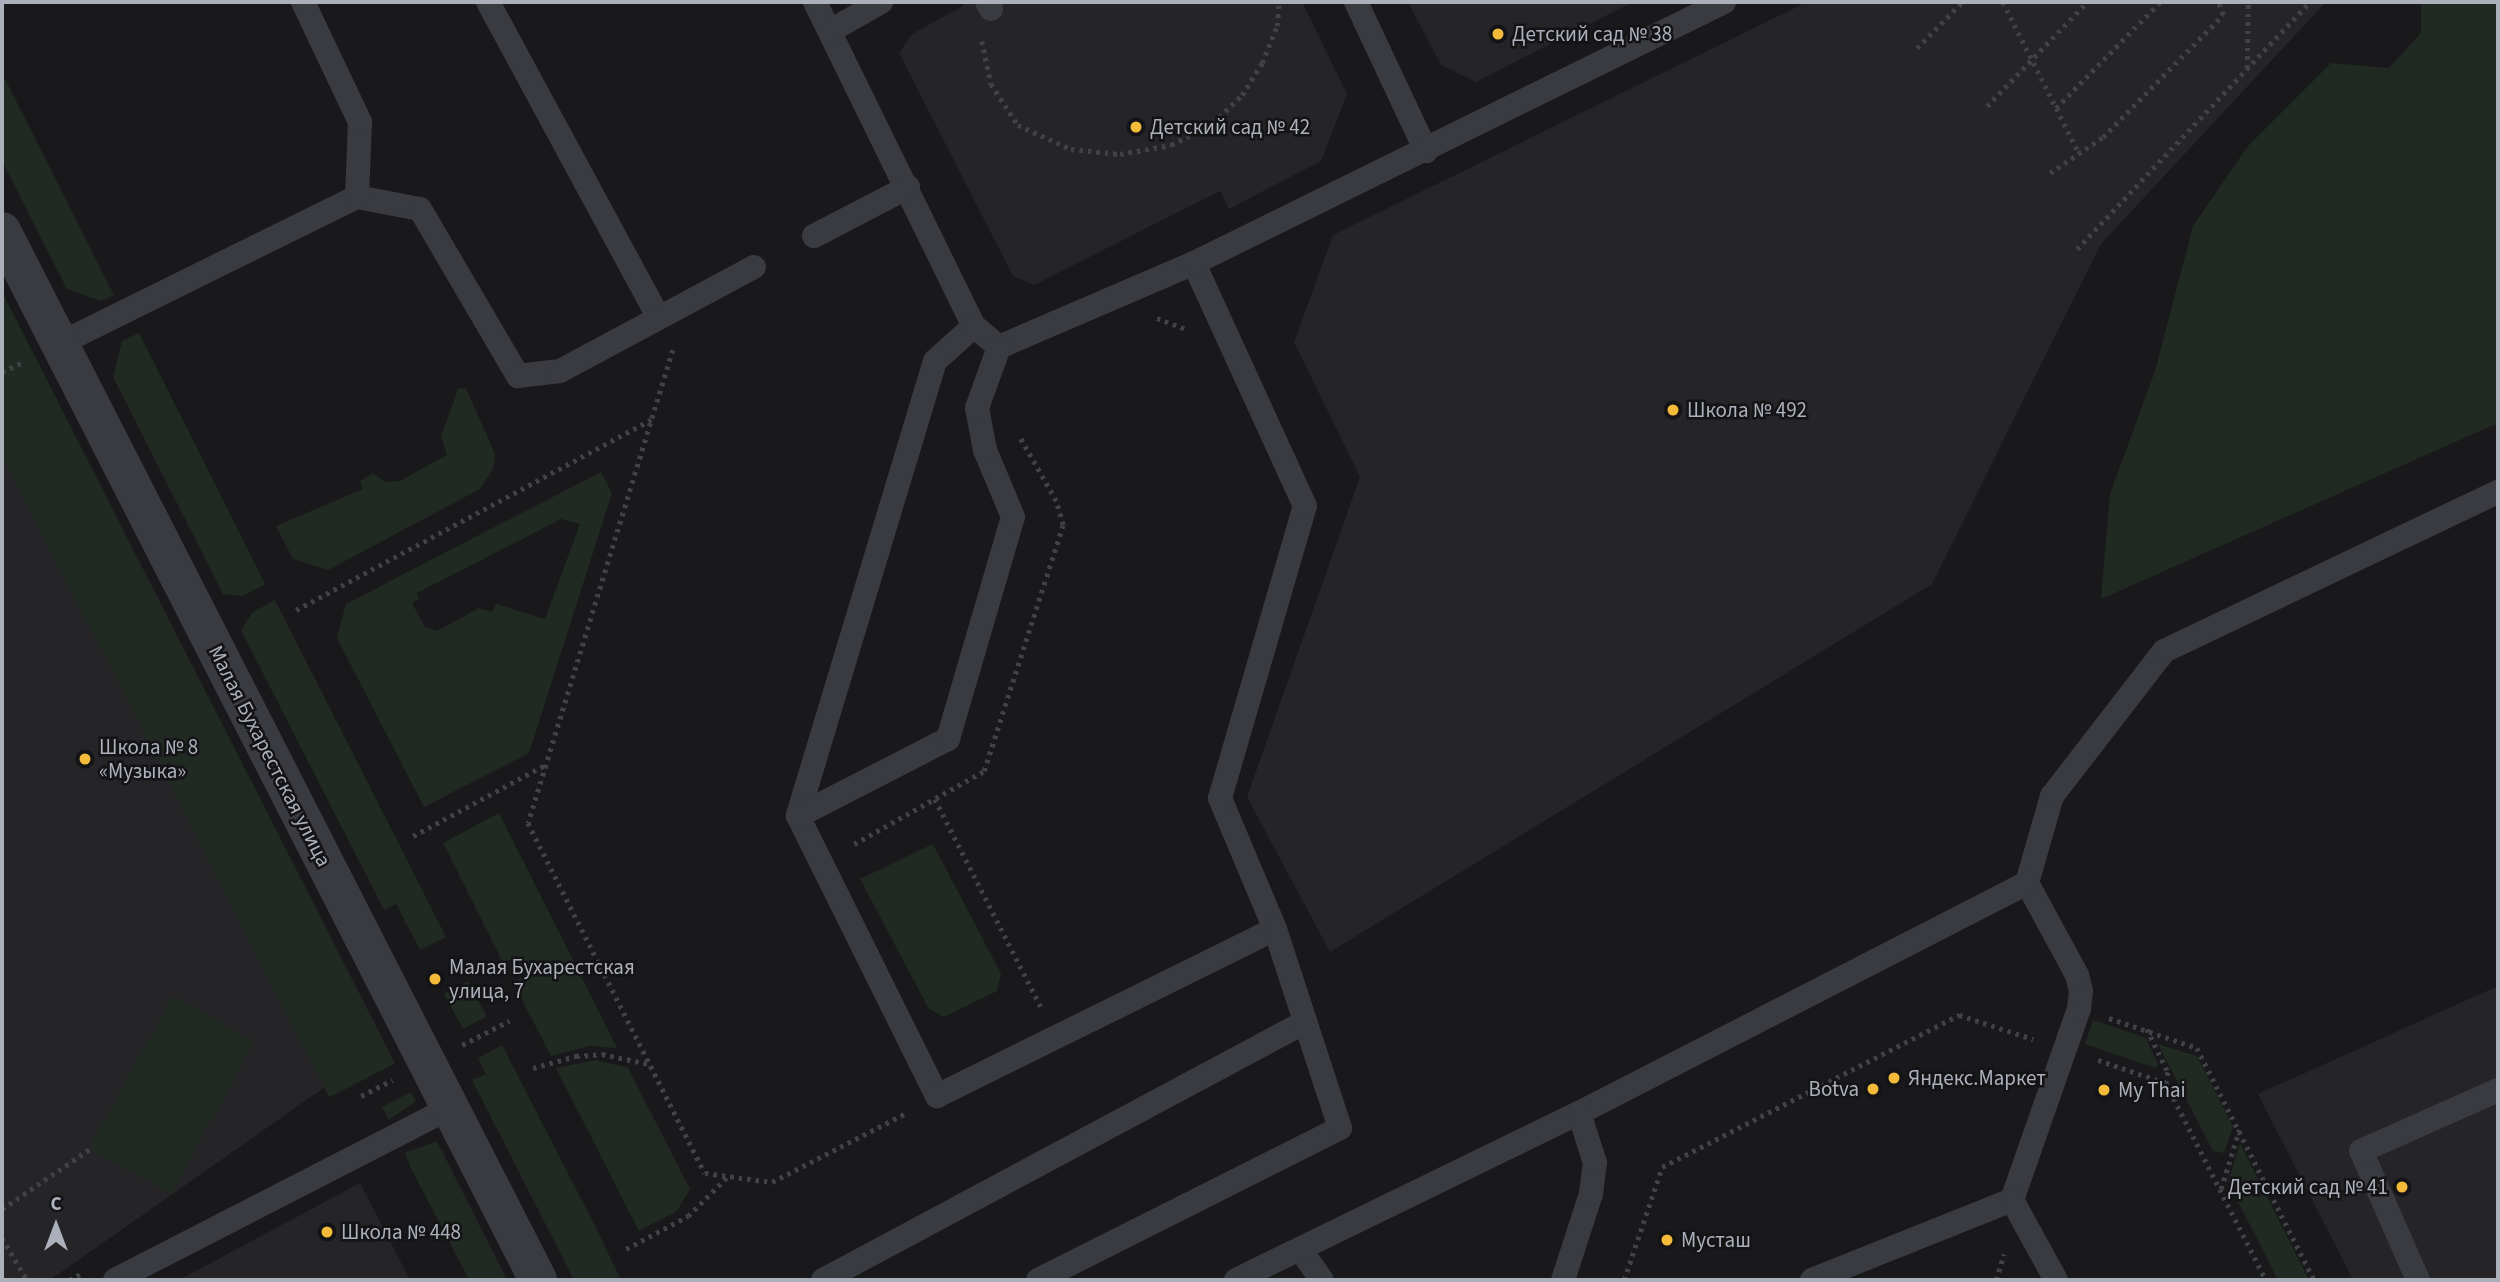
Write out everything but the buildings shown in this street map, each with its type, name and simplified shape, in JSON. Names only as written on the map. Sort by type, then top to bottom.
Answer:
[{"type":"street","name":"Малая Бухарестская улица","points":[[2,231],[538,1280]]},
{"type":"lane","points":[[303,2],[360,122],[357,197]]},
{"type":"lane","points":[[488,2],[658,317]]},
{"type":"lane","points":[[815,2],[974,326],[999,347]]},
{"type":"lane","points":[[830,31],[881,2]]},
{"type":"lane","points":[[1356,2],[1426,151]]},
{"type":"lane","points":[[798,816],[948,739],[1013,517],[985,450],[977,408],[999,347],[1194,263],[1724,2]]},
{"type":"lane","points":[[814,236],[908,187]]},
{"type":"lane","points":[[59,344],[357,197],[420,209],[519,376],[560,371],[754,267]]},
{"type":"lane","points":[[1038,1280],[1340,1128],[1275,929],[1220,798],[1306,506],[1194,263]]},
{"type":"lane","points":[[974,326],[935,361],[798,816],[937,1096],[1275,929]]},
{"type":"lane","points":[[2056,1280],[2012,1200],[2079,1009],[2077,975],[2027,883],[2052,796],[2164,652],[2498,492]]},
{"type":"lane","points":[[1236,1280],[1579,1113],[2027,883]]},
{"type":"lane","points":[[823,1280],[1305,1022]]},
{"type":"lane","points":[[2418,1280],[2361,1151],[2498,1090]]},
{"type":"lane","points":[[115,1280],[450,1108]]},
{"type":"lane","points":[[1563,1280],[1591,1195],[1595,1163],[1579,1113]]},
{"type":"lane","points":[[1812,1280],[2012,1200]]},
{"type":"lane","points":[[1300,1249],[1322,1280]]},
{"type":"path","points":[[989,5],[980,34],[991,84],[1018,125],[1071,149],[1120,154],[1171,145],[1213,123],[1242,95],[1262,63],[1277,26],[1279,2]]},
{"type":"path","points":[[1917,48],[1962,2]]},
{"type":"path","points":[[2003,2],[2079,153]]},
{"type":"path","points":[[1987,106],[2087,2]]},
{"type":"path","points":[[2056,108],[2160,2]]},
{"type":"path","points":[[2050,173],[2103,137],[2223,15],[2218,2]]},
{"type":"path","points":[[2247,69],[2248,2]]},
{"type":"path","points":[[2077,249],[2310,2]]},
{"type":"path","points":[[658,317],[674,352],[528,823],[705,1173],[772,1182],[937,1096]]},
{"type":"path","points":[[296,610],[652,419]]},
{"type":"path","points":[[413,835],[546,765]]},
{"type":"path","points":[[935,799],[1058,1037]]},
{"type":"path","points":[[2079,1009],[2197,1048],[2314,1280]]},
{"type":"path","points":[[1624,1280],[1662,1167],[1959,1015],[2166,1083]]},
{"type":"path","points":[[455,1048],[509,1021]]},
{"type":"path","points":[[2147,1030],[2168,1072],[2166,1083],[2266,1280]]},
{"type":"path","points":[[533,1068],[576,1056],[602,1054],[650,1064]]},
{"type":"path","points":[[361,1096],[403,1074]]},
{"type":"path","points":[[2221,1189],[2239,1130]]},
{"type":"path","points":[[2,1209],[90,1149]]},
{"type":"path","points":[[626,1249],[688,1216],[729,1175]]},
{"type":"path","points":[[2,1238],[27,1280]]},
{"type":"shaded area","name":"Детский сад № 42","points":[[962,2],[1302,2],[1347,94],[1321,161],[1229,209],[1220,191],[1034,285],[1013,276],[899,53],[912,34],[963,6]]},
{"type":"shaded area","name":"Детский сад № 38","points":[[1408,2],[1633,2],[1476,82],[1441,65]]},
{"type":"shaded area","name":"Школа № 492","points":[[1807,2],[2326,2],[2101,244],[1932,584],[1330,952],[1247,797],[1360,477],[1294,342],[1333,235]]},
{"type":"shaded area","points":[[2421,2],[2498,2],[2498,423],[2101,599],[2110,494],[2155,371],[2193,226],[2248,146],[2331,63],[2389,68],[2421,33]]},
{"type":"shaded area","points":[[2,73],[114,295],[101,301],[67,289],[2,161]]},
{"type":"shaded area","points":[[2,292],[395,1064],[329,1097],[2,455]]},
{"type":"shaded area","points":[[139,333],[265,584],[243,596],[223,594],[113,377],[122,341]]},
{"type":"shaded area","points":[[466,388],[495,454],[493,469],[480,489],[328,570],[293,559],[276,526],[363,489],[360,481],[373,473],[385,482],[400,481],[447,455],[441,437],[458,389]]},
{"type":"shaded area","name":"Школа № 8 «Музыка»","points":[[2,438],[335,1080],[50,1280],[2,1280]]},
{"type":"shaded area","points":[[601,472],[612,493],[529,753],[424,807],[337,638],[346,604]],"holes":[[[561,519],[580,524],[545,619],[496,604],[492,612],[479,608],[437,631],[424,626],[412,603],[419,599],[417,593]]]},
{"type":"shaded area","points":[[275,600],[446,937],[420,950],[396,904],[384,910],[241,630],[252,613]]},
{"type":"shaded area","points":[[499,813],[617,1048],[589,1046],[551,1056],[513,982],[525,976],[517,957],[503,963],[443,843]]},
{"type":"shaded area","points":[[933,844],[1001,974],[997,991],[944,1017],[929,1009],[860,879]]},
{"type":"shaded area","points":[[468,981],[487,1016],[463,1029],[444,994]]},
{"type":"shaded area","name":"Детский сад № 41","points":[[2498,986],[2498,1280],[2353,1280],[2258,1094]]},
{"type":"shaded area","points":[[173,996],[255,1042],[171,1194],[89,1148]]},
{"type":"shaded area","points":[[2093,1020],[2146,1038],[2158,1064],[2155,1068],[2085,1044]]},
{"type":"shaded area","points":[[2158,1044],[2197,1056],[2233,1127],[2224,1153],[2213,1151]]},
{"type":"shaded area","points":[[502,1045],[621,1280],[574,1280],[472,1080],[486,1074],[478,1058]]},
{"type":"shaded area","points":[[596,1060],[628,1068],[690,1189],[677,1211],[639,1231],[556,1068]]},
{"type":"shaded area","points":[[411,1092],[416,1101],[389,1120],[382,1107]]},
{"type":"shaded area","points":[[437,1141],[507,1280],[469,1280],[411,1168],[405,1153]]},
{"type":"shaded area","points":[[2240,1143],[2309,1280],[2278,1280],[2228,1182]]},
{"type":"shaded area","name":"Школа № 448","points":[[360,1183],[410,1280],[179,1280]]},
{"type":"place","name":"Детский сад № 38","points":[[1498,34]]},
{"type":"place","name":"Детский сад № 42","points":[[1136,127]]},
{"type":"place","name":"Школа № 492","points":[[1673,410]]},
{"type":"place","name":"Школа № 8 «Музыка»","points":[[85,759]]},
{"type":"place","name":"Малая Бухарестская улица, 7","points":[[435,979]]},
{"type":"place","name":"Яндекс.Маркет","points":[[1894,1078]]},
{"type":"place","name":"Botva","points":[[1873,1089]]},
{"type":"place","name":"My Thai","points":[[2104,1090]]},
{"type":"place","name":"Детский сад № 41","points":[[2402,1187]]},
{"type":"place","name":"Школа № 448","points":[[327,1232]]},
{"type":"place","name":"Мусташ","points":[[1667,1240]]}]
